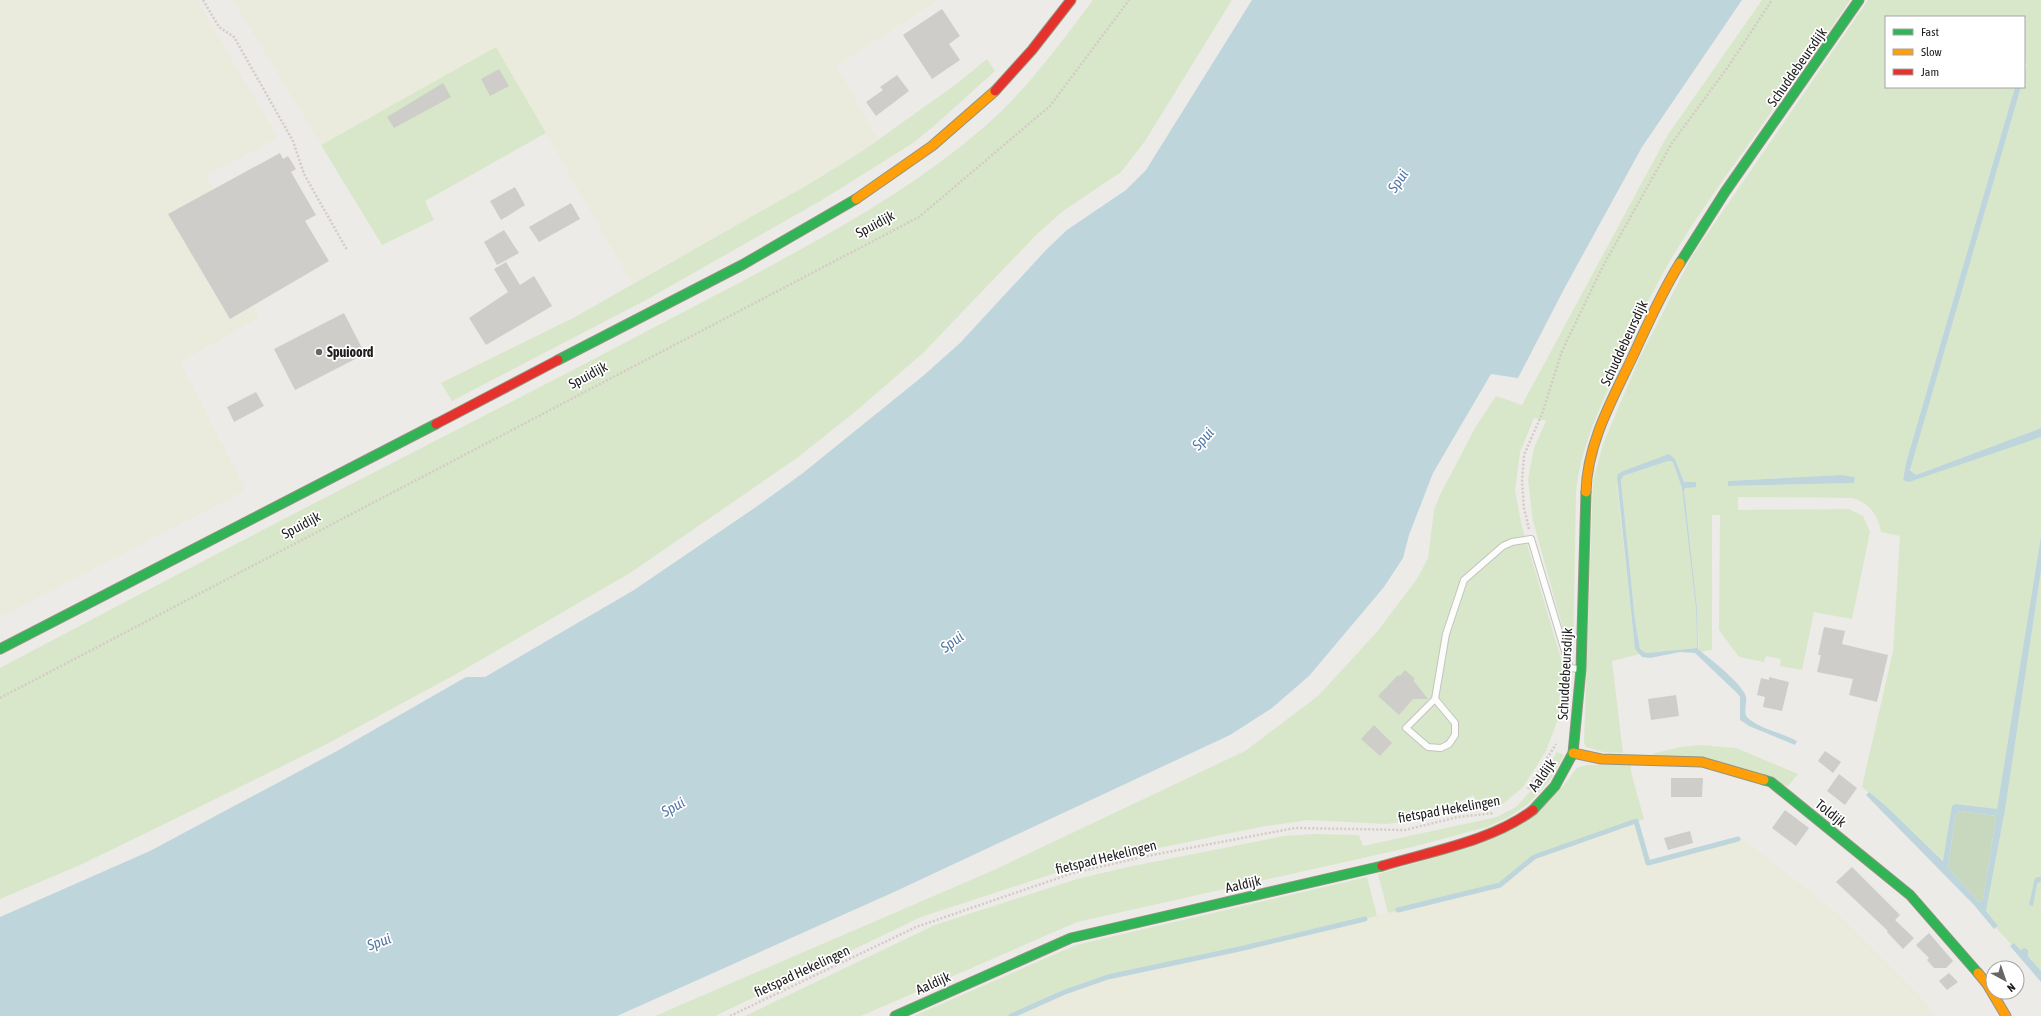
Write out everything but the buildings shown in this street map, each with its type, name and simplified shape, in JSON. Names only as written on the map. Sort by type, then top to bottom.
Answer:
[{"type":"street","name":"Spuidijk","points":[[0,649],[742,265],[843,208],[897,172],[970,114],[1003,83],[1029,54],[1071,0]]},
{"type":"street","name":"Schuddebeursdijk","points":[[1573,753],[1581,669],[1586,476],[1590,454],[1618,387],[1655,308],[1682,259],[1712,212],[1859,0]]},
{"type":"street","name":"Aaldijk","points":[[895,1016],[1071,938],[1374,868],[1488,835],[1517,822],[1534,809],[1555,786],[1573,753]]},
{"type":"street","name":"Toldijk","points":[[1573,753],[1601,759],[1702,762],[1771,782],[1910,895],[1987,984],[2006,1016]]},
{"type":"lane","points":[[1434,699],[1455,723],[1455,735],[1449,744],[1440,748],[1428,747],[1406,728],[1434,699],[1446,634],[1464,580],[1503,546],[1512,542],[1531,539],[1570,668],[1581,669]]},
{"type":"path","points":[[203,0],[219,27],[234,37],[293,141],[304,174],[347,250]]},
{"type":"path","name":"Spuidijk","points":[[0,698],[919,217],[1050,106],[1129,0]]},
{"type":"path","points":[[1531,539],[1524,508],[1522,482],[1524,455],[1542,414],[1562,351],[1602,266],[1672,143],[1730,64],[1772,0]]},
{"type":"path","points":[[1526,791],[1555,746]]},
{"type":"path","name":"fietspad Hekelingen","points":[[730,1016],[916,927],[1073,873],[1147,856],[1295,828],[1405,830],[1458,817],[1496,813]]},
{"type":"shaded area","points":[[0,0],[197,0],[278,138],[205,175],[254,268],[240,275],[260,317],[180,362],[246,490],[0,617]]},
{"type":"shaded area","points":[[233,0],[938,0],[836,66],[878,139],[861,152],[758,214],[632,283],[496,47],[321,145]]},
{"type":"shaded area","points":[[1636,821],[1649,862],[1743,839],[1836,912],[1920,996],[1936,1016],[1011,1016],[1065,992],[1108,977],[1244,948],[1499,885],[1534,857]]},
{"type":"green space","points":[[1093,0],[1232,0],[1145,141],[1121,172],[1063,211],[1036,235],[923,353],[856,411],[797,458],[630,573],[460,672],[325,745],[80,865],[0,899],[0,668],[737,284],[804,248],[870,209],[934,167],[964,144],[1007,106],[1033,77]]},
{"type":"green space","points":[[1762,0],[1850,0],[1825,37],[1816,32],[1782,96],[1711,197],[1671,259],[1628,344],[1602,402],[1581,462],[1576,493],[1573,656],[1570,654],[1533,521],[1528,480],[1534,448],[1546,421],[1534,418],[1520,452],[1515,491],[1522,527],[1562,662],[1565,681],[1561,711],[1546,751],[1523,787],[1498,808],[1479,805],[1473,795],[1435,816],[1413,821],[1386,824],[1308,820],[1260,827],[1086,863],[921,917],[715,1016],[655,1016],[994,870],[1245,751],[1318,696],[1376,633],[1417,579],[1428,558],[1434,510],[1440,495],[1475,428],[1496,396],[1522,405],[1667,136]]},
{"type":"green space","points":[[1868,0],[2041,0],[2041,428],[1916,475],[1910,469],[2021,88],[2025,88],[2025,71],[2027,64],[2025,63],[2025,16],[1885,16],[1885,88],[2015,88],[1906,463],[1903,479],[2041,437],[2041,536],[1997,810],[1955,804],[1944,861],[1887,807],[1862,787],[1893,651],[1900,536],[1881,532],[1878,520],[1869,507],[1853,498],[1738,497],[1738,510],[1849,509],[1863,516],[1870,532],[1852,619],[1814,612],[1802,670],[1780,666],[1781,659],[1766,656],[1764,662],[1739,657],[1719,630],[1720,515],[1712,515],[1712,650],[1699,652],[1697,608],[1684,490],[1696,482],[1684,482],[1675,459],[1623,471],[1617,484],[1635,649],[1640,654],[1612,661],[1623,753],[1603,752],[1586,747],[1584,743],[1593,481],[1603,444],[1639,359],[1692,256]],"holes":[[[1841,475],[1855,477],[1854,483],[1728,486],[1728,481]]]},
{"type":"green space","points":[[496,47],[546,133],[425,201],[434,220],[382,245],[321,145]]},
{"type":"green space","points":[[987,59],[995,71],[913,143],[822,200],[646,300],[452,401],[441,383],[575,317],[809,184],[861,152],[955,85]]},
{"type":"green space","points":[[1672,461],[1682,488],[1696,608],[1697,648],[1646,653],[1640,649],[1635,620],[1621,481],[1623,476]]},
{"type":"green space","points":[[2041,571],[2041,877],[2038,877],[2033,906],[2037,884],[2041,881],[2041,971],[2027,954],[2014,943],[2012,945],[1996,928],[1998,927],[1986,911],[2005,810]]},
{"type":"green space","points":[[1700,745],[1736,748],[1798,774],[1788,786],[1651,754],[1681,747]]},
{"type":"green space","points":[[1557,752],[1564,755],[1550,780],[1528,804],[1507,818],[1487,827],[1412,847],[1077,922],[861,1016],[745,1016],[935,925],[1077,879],[1128,867],[1284,836],[1313,834],[1359,835],[1363,846],[1497,817],[1516,807],[1538,783]]},
{"type":"green space","points":[[1587,765],[1631,765],[1631,772],[1644,819],[1534,857],[1500,885],[1388,913],[1378,874],[1481,844],[1564,785],[1577,768]]},
{"type":"green space","points":[[1960,811],[1996,816],[1983,900],[1979,902],[1948,868],[1955,816]]},
{"type":"green space","points":[[1367,877],[1377,916],[1244,948],[1108,977],[1065,992],[1011,1016],[914,1016],[1076,945]]},
{"type":"water","name":"Spui","points":[[1252,0],[1742,0],[1642,147],[1564,289],[1518,378],[1491,374],[1433,473],[1409,535],[1403,558],[1384,587],[1309,676],[1272,708],[1230,735],[894,892],[617,1016],[0,1016],[0,917],[150,851],[337,751],[466,677],[485,677],[634,590],[756,507],[803,473],[923,376],[960,343],[1047,249],[1067,230],[1126,190],[1146,170]]},
{"type":"water","points":[[2015,88],[2021,88],[1910,470],[1916,475],[2041,428],[2041,437],[1909,482],[1903,480],[1906,463]]},
{"type":"water","points":[[1669,454],[1675,459],[1684,482],[1696,482],[1696,487],[1686,488],[1684,490],[1697,608],[1698,649],[1723,670],[1741,688],[1746,697],[1745,711],[1749,719],[1760,726],[1797,741],[1795,745],[1749,726],[1740,720],[1740,697],[1738,694],[1695,653],[1680,652],[1650,658],[1642,657],[1635,649],[1617,478],[1618,474]],"holes":[[[1672,461],[1682,488],[1696,608],[1697,648],[1646,653],[1640,649],[1635,620],[1621,481],[1623,476]]]},
{"type":"water","points":[[1841,475],[1855,477],[1854,483],[1728,486],[1728,481]]},
{"type":"water","points":[[2041,536],[2041,571],[2005,810],[1986,911],[1998,926],[1994,929],[1974,905],[1866,795],[1869,792],[1887,807],[1943,861],[1952,806],[1955,804],[1997,809]],"holes":[[[1960,811],[1996,816],[1983,900],[1979,902],[1948,868],[1955,816]]]},
{"type":"water","points":[[2041,877],[2041,881],[2037,884],[2033,906],[2029,905],[2035,878]]},
{"type":"water","points":[[2014,943],[2021,950],[2024,948],[2028,950],[2028,956],[2041,971],[2041,982],[2025,963],[2025,960],[2022,960],[2010,946]]},
{"type":"waterway","points":[[1398,910],[1500,885],[1534,857],[1636,821],[1648,863],[1738,839]]},
{"type":"waterway","points":[[1011,1016],[1065,992],[1108,977],[1244,948],[1365,919]]},
{"type":"traffic: fast","points":[[1680,263],[1725,192],[1859,0]]},
{"type":"traffic: fast","points":[[558,360],[742,265],[856,199]]},
{"type":"traffic: fast","points":[[0,649],[436,424]]},
{"type":"traffic: fast","points":[[1533,810],[1555,786],[1573,753],[1581,669],[1586,492]]},
{"type":"traffic: fast","points":[[1764,780],[1771,782],[1910,895],[1978,973]]},
{"type":"traffic: fast","points":[[895,1016],[1071,938],[1382,866]]},
{"type":"traffic: slow","points":[[856,199],[932,146],[995,91]]},
{"type":"traffic: slow","points":[[1586,492],[1587,474],[1602,423],[1654,310],[1680,263]]},
{"type":"traffic: slow","points":[[1573,753],[1601,759],[1702,762],[1764,780]]},
{"type":"traffic: slow","points":[[1978,973],[1987,984],[2006,1016]]},
{"type":"traffic: jam","points":[[995,91],[1032,50],[1071,0]]},
{"type":"traffic: jam","points":[[436,424],[558,360]]},
{"type":"traffic: jam","points":[[1382,866],[1461,844],[1499,830],[1517,821],[1533,810]]},
{"type":"place","name":"Spuioord","points":[[319,352]]}]
